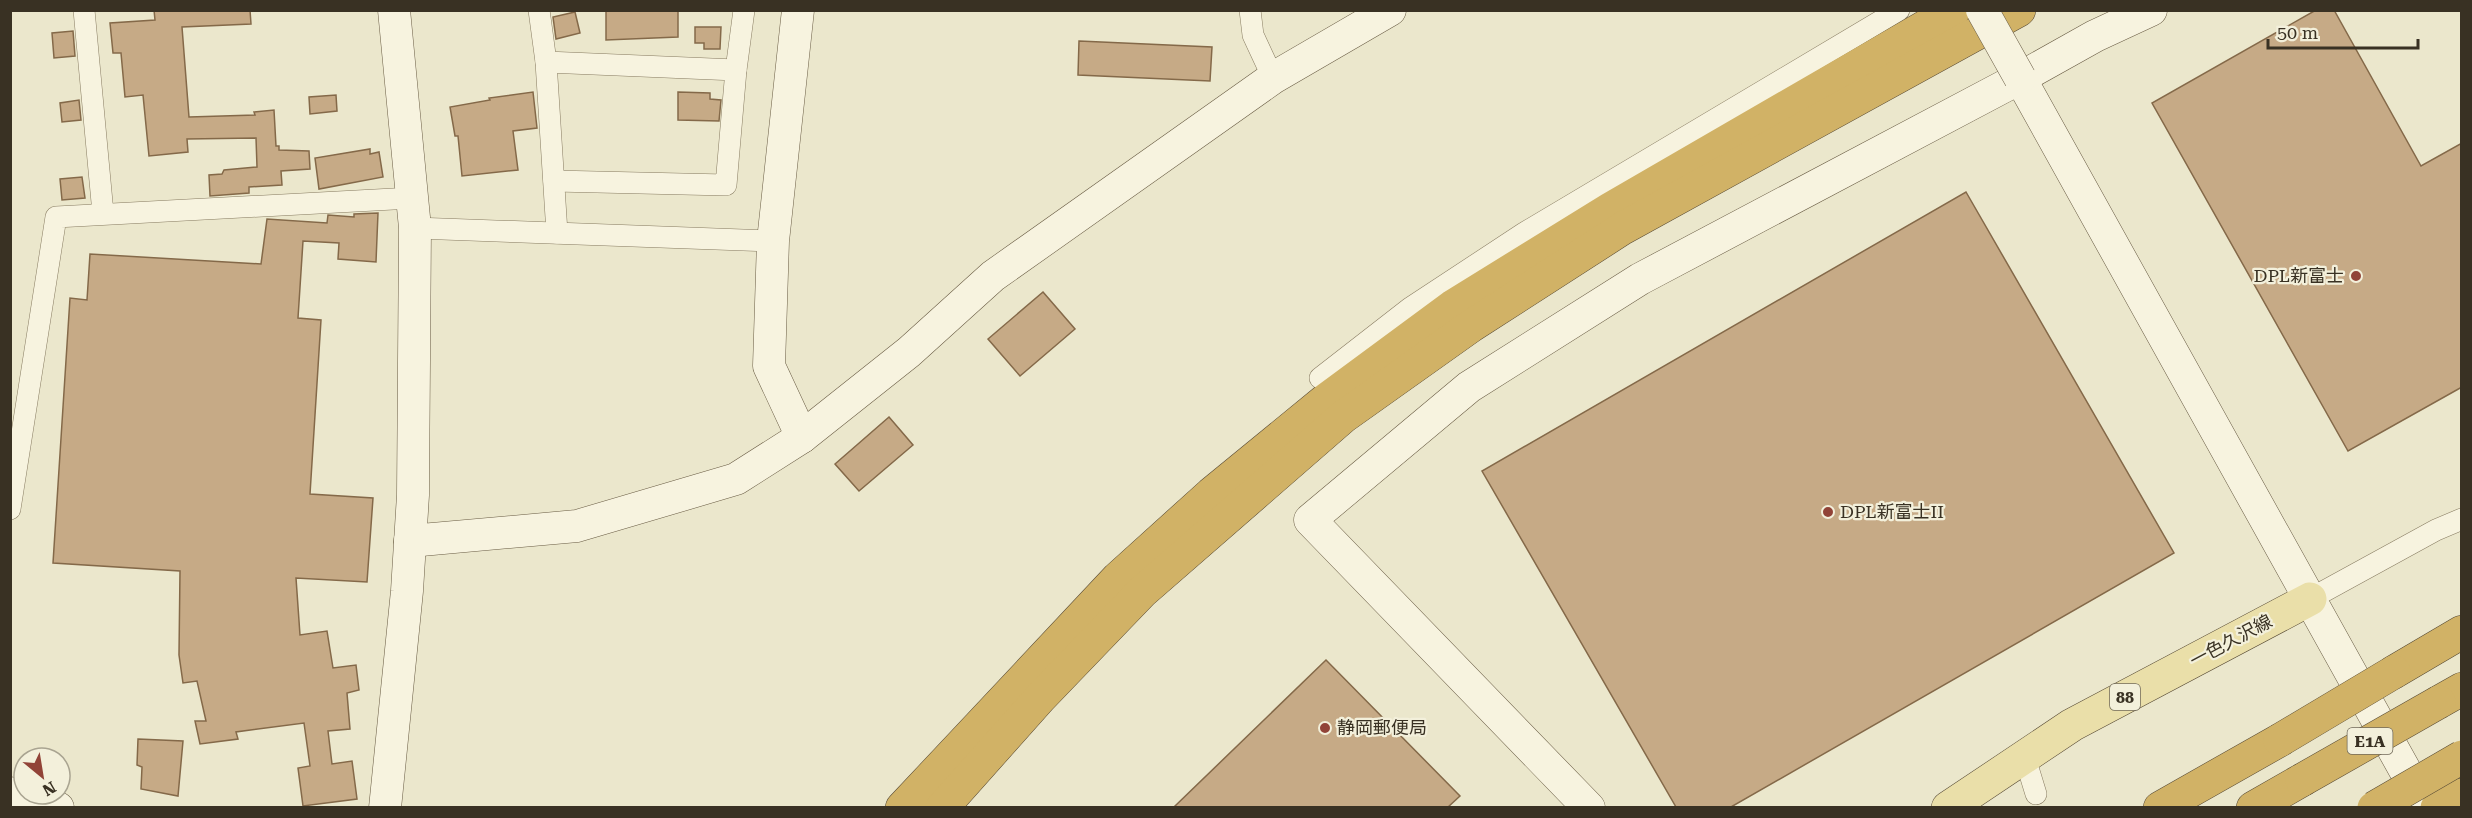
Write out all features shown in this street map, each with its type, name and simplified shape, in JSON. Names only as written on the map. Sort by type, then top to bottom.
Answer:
[{"type":"highway","points":[[902,807],[1118,578],[1211,494],[1327,399],[1453,306],[1610,209],[1954,10]]},
{"type":"highway","points":[[942,807],[1040,698],[1142,592],[1343,417],[1471,326],[1623,228],[2019,10]]},
{"type":"highway","points":[[2160,807],[2280,740],[2462,632]]},
{"type":"highway","name":"E1A","points":[[2253,807],[2450,695]]},
{"type":"highway","points":[[2374,807],[2462,757]]},
{"type":"highway","points":[[2437,807],[2462,795]]},
{"type":"main road","name":"一色久沢線","points":[[1947,807],[2025,758],[2072,725],[2310,599]]},
{"type":"street","points":[[84,10],[103,213]]},
{"type":"street","points":[[385,807],[407,591],[413,495],[414,213],[394,10]]},
{"type":"street","points":[[539,10],[546,62],[557,233]]},
{"type":"street","points":[[554,181],[726,185],[736,70],[744,10]]},
{"type":"street","points":[[798,10],[773,241],[769,366],[802,437]]},
{"type":"street","points":[[1250,10],[1253,35],[1272,78]]},
{"type":"street","points":[[410,541],[577,526],[736,479],[802,437],[909,352],[993,276],[1272,78],[1390,10]]},
{"type":"street","points":[[1320,378],[1410,308],[1524,233],[1899,10]]},
{"type":"street","points":[[1982,10],[2426,807]]},
{"type":"street","points":[[1589,807],[1310,520],[1469,387],[1640,279],[2095,36],[2151,10]]},
{"type":"street","points":[[546,62],[736,70]]},
{"type":"street","points":[[10,509],[56,217],[103,213],[414,213],[557,233],[773,241]]},
{"type":"street","points":[[2310,599],[2436,530],[2462,519]]},
{"type":"street","points":[[2025,758],[2036,794]]},
{"type":"street","points":[[10,794],[58,807]]},
{"type":"building","points":[[154,10],[250,10],[251,24],[182,27],[189,117],[255,115],[254,112],[274,110],[276,146],[279,146],[279,150],[309,151],[310,169],[281,171],[282,185],[249,187],[249,193],[210,196],[209,175],[222,174],[224,170],[257,167],[256,138],[187,139],[188,152],[149,156],[143,95],[125,97],[121,53],[113,53],[110,23],[155,20]]},
{"type":"building","name":"DPL新富士","points":[[2316,10],[2334,10],[2421,166],[2462,143],[2462,387],[2348,451],[2152,103]]},
{"type":"building","points":[[606,11],[678,11],[678,37],[606,40]]},
{"type":"building","points":[[575,12],[580,33],[556,39],[553,17]]},
{"type":"building","points":[[695,27],[721,27],[720,49],[704,49],[704,43],[695,43]]},
{"type":"building","points":[[73,31],[75,56],[54,58],[52,33]]},
{"type":"building","points":[[1079,41],[1212,47],[1210,81],[1078,75]]},
{"type":"building","points":[[533,92],[537,128],[513,131],[518,170],[462,176],[458,136],[455,136],[450,107],[490,100],[489,98]]},
{"type":"building","points":[[678,92],[710,93],[710,99],[721,100],[719,121],[678,120]]},
{"type":"building","points":[[336,95],[337,111],[310,114],[309,97]]},
{"type":"building","points":[[79,100],[81,120],[62,122],[60,103]]},
{"type":"building","points":[[370,149],[370,154],[379,152],[383,177],[319,189],[315,158]]},
{"type":"building","points":[[82,177],[85,198],[62,200],[60,179]]},
{"type":"building","name":"DPL新富士II","points":[[1966,192],[2174,553],[1731,807],[1676,807],[1482,471]]},
{"type":"building","points":[[378,213],[376,262],[338,259],[339,243],[303,241],[298,318],[321,320],[310,494],[373,498],[367,582],[296,578],[300,635],[327,631],[333,668],[356,665],[359,690],[347,693],[350,729],[328,731],[332,764],[352,761],[357,799],[303,806],[298,768],[310,766],[304,723],[236,732],[238,739],[200,744],[195,721],[206,721],[197,681],[183,683],[179,655],[180,571],[53,563],[70,298],[87,300],[90,254],[261,264],[267,219],[327,223],[328,215],[354,217],[354,214]]},
{"type":"building","points":[[1043,292],[1075,329],[1020,376],[988,339]]},
{"type":"building","points":[[889,417],[913,445],[859,491],[835,464]]},
{"type":"building","name":"静岡郵便局","points":[[1326,660],[1460,796],[1448,807],[1174,807]]},
{"type":"building","points":[[138,739],[183,741],[178,796],[141,789],[142,767],[137,765]]},
{"type":"place","name":"DPL新富士","points":[[2356,276]]},
{"type":"place","name":"DPL新富士II","points":[[1828,512]]},
{"type":"place","name":"静岡郵便局","points":[[1325,728]]}]
